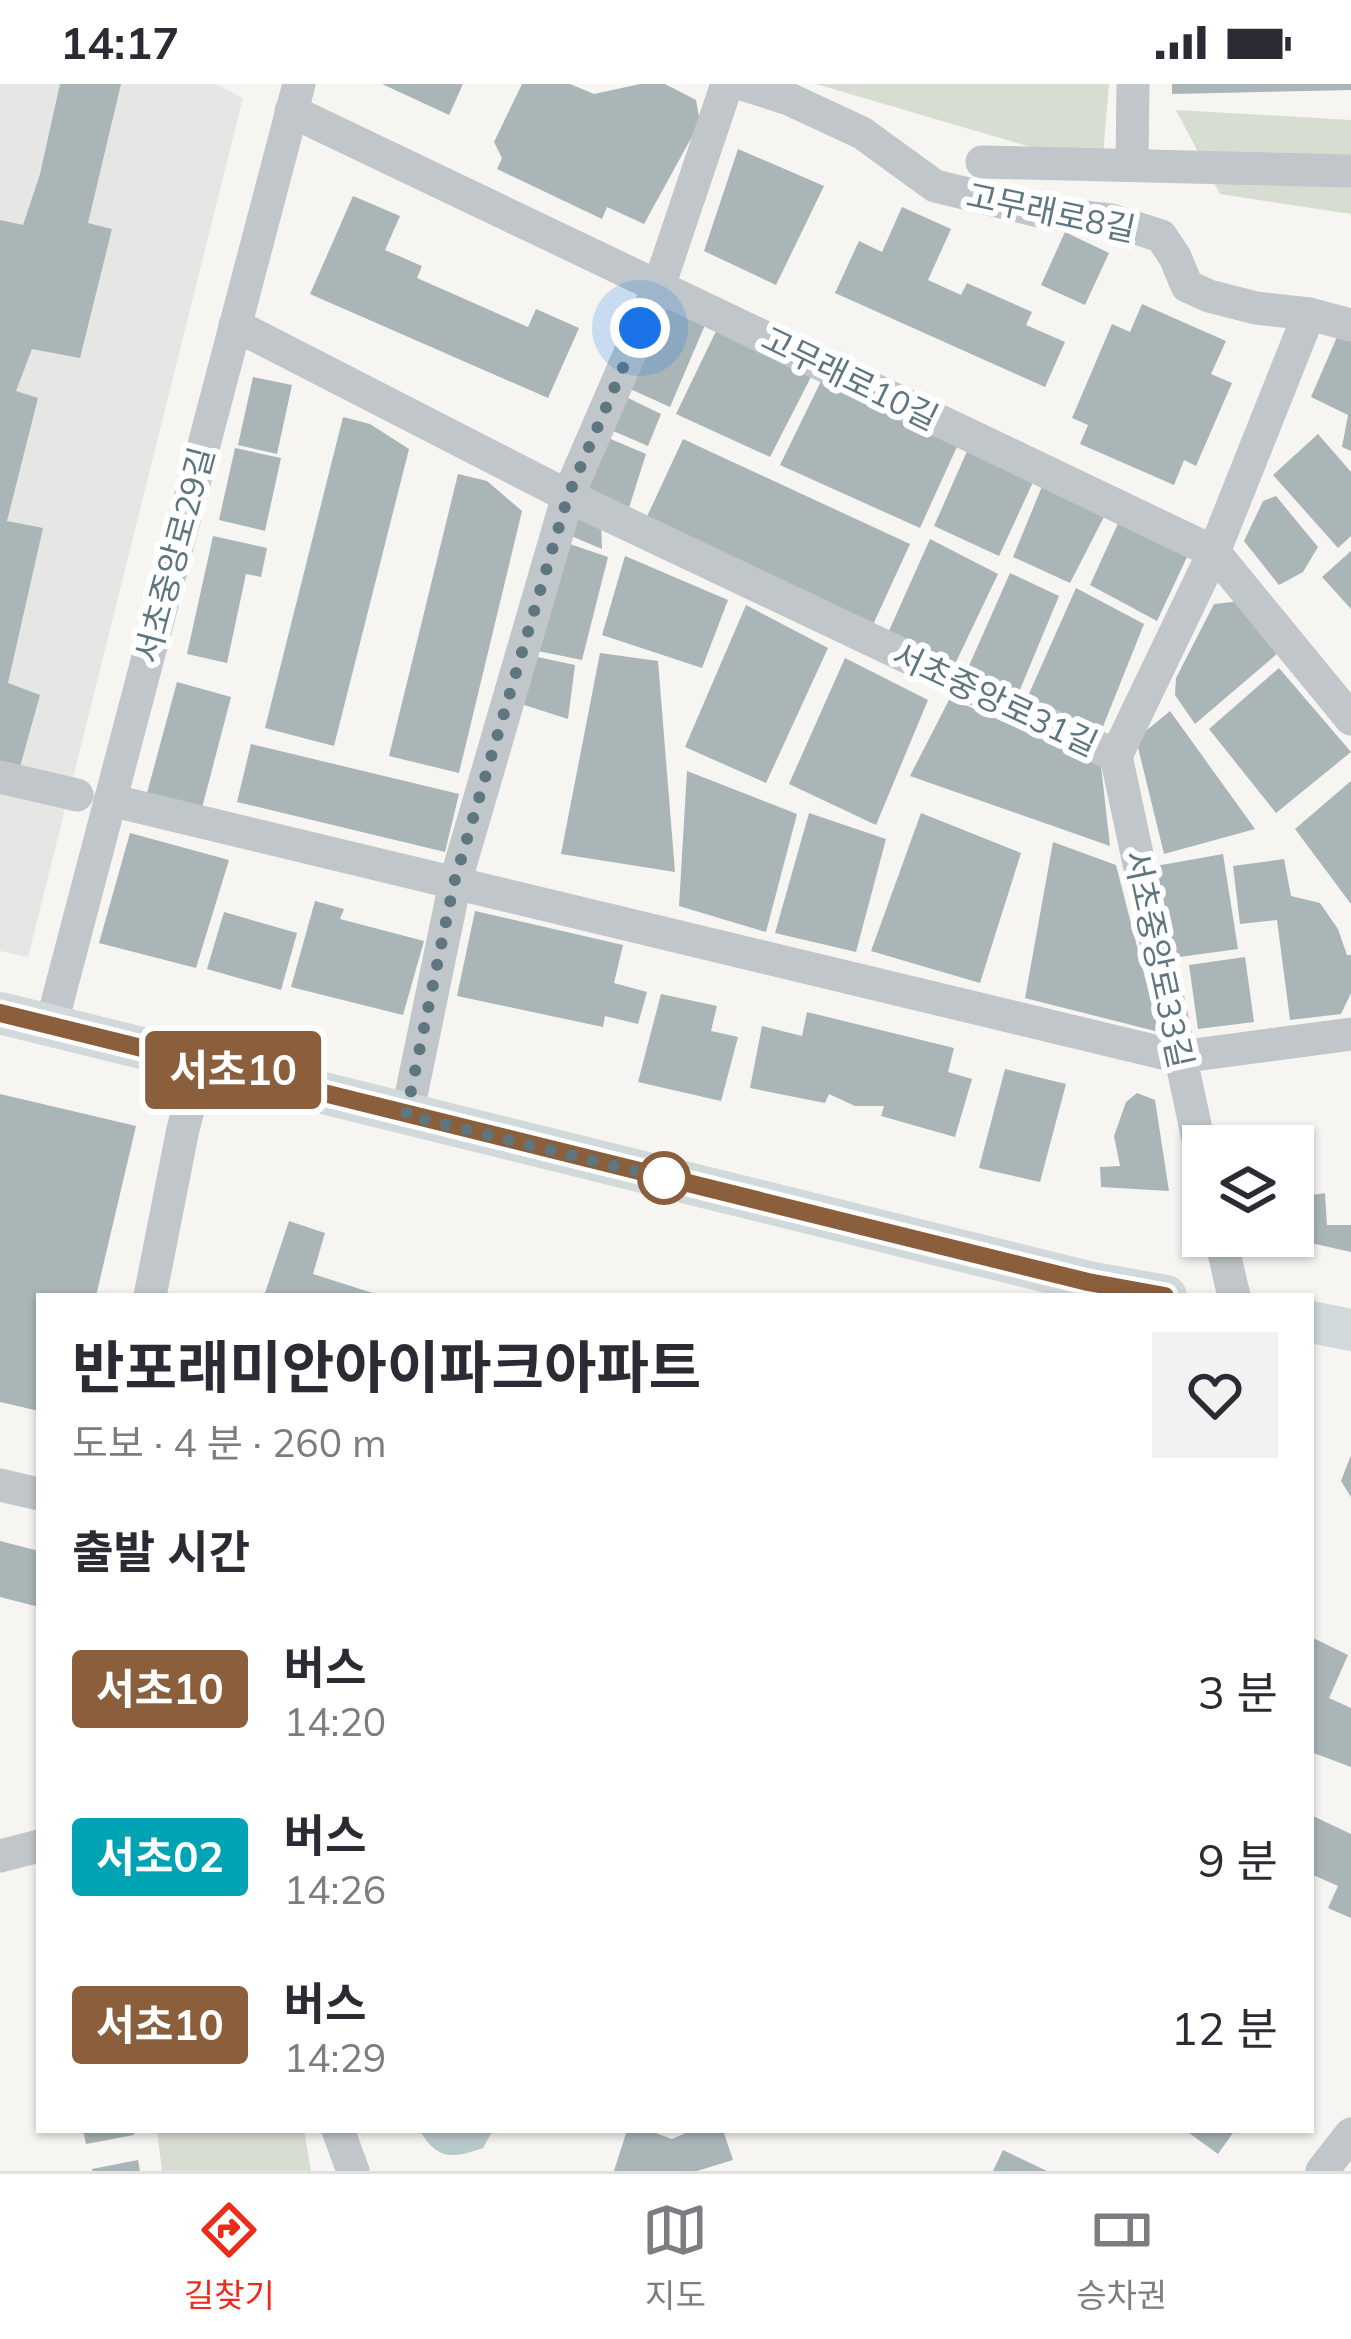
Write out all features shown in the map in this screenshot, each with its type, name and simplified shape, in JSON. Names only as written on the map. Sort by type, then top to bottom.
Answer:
[{"type":"main road","points":[[0,1013],[1084,1289],[1131,1293]]},
{"type":"main road","points":[[1314,1323],[1351,1330]]},
{"type":"street","points":[[406,1115],[454,883],[568,496],[658,286],[727,84]]},
{"type":"street","name":"고무래로8길","points":[[742,84],[789,99],[862,133],[935,186],[1047,213],[1111,220],[1161,236],[1187,286],[1209,296],[1351,325]]},
{"type":"street","points":[[1132,84],[1132,165]]},
{"type":"street","name":"고무래로10길","points":[[295,97],[658,286],[1214,552],[1351,719]]},
{"type":"street","name":"서초중앙로29길","points":[[51,1025],[93,798],[235,325],[295,97]]},
{"type":"street","points":[[982,162],[1351,171]]},
{"type":"street","name":"서초중앙로31길","points":[[235,325],[568,496],[1116,756],[1214,552],[1309,314]]},
{"type":"street","name":"서초중앙로33길","points":[[1116,756],[1195,1125]]},
{"type":"street","points":[[0,777],[1179,1057],[1351,1034]]},
{"type":"street","points":[[151,1293],[182,1130],[201,1061]]},
{"type":"street","points":[[1225,1257],[1233,1293]]},
{"type":"street","points":[[0,1485],[36,1493]]},
{"type":"street","points":[[0,1856],[36,1847]]},
{"type":"street","points":[[339,2133],[353,2171]]},
{"type":"street","points":[[1322,2171],[1351,2134]]},
{"type":"shaded area","points":[[0,84],[216,84],[243,98],[28,957],[0,951]]},
{"type":"shaded area","points":[[816,84],[1109,84],[1102,168]]},
{"type":"shaded area","points":[[1176,110],[1351,120],[1351,214],[1220,194]]},
{"type":"shaded area","points":[[157,2133],[305,2133],[311,2171],[162,2171]]},
{"type":"shaded area","points":[[421,2133],[491,2133],[483,2148],[462,2154],[446,2154]]},
{"type":"building","points":[[60,84],[121,84],[88,223],[112,229],[80,358],[32,349],[16,391],[38,398],[7,521],[43,528],[8,683],[40,695],[18,774],[0,768],[0,220],[23,225]]},
{"type":"building","points":[[382,84],[463,84],[449,115]]},
{"type":"building","points":[[522,84],[570,84],[594,94],[665,84],[696,100],[700,122],[644,224],[607,207],[602,219],[497,169],[502,158],[494,142]]},
{"type":"building","points":[[1172,84],[1351,84],[1351,90],[1172,94]]},
{"type":"building","points":[[738,149],[824,186],[776,285],[704,251]]},
{"type":"building","points":[[353,196],[400,216],[385,250],[422,266],[417,278],[528,327],[536,309],[579,328],[548,398],[310,294]]},
{"type":"building","points":[[902,207],[951,229],[928,280],[961,295],[967,283],[1032,312],[1026,325],[1065,342],[1045,387],[835,293],[859,241],[882,252]]},
{"type":"building","points":[[1065,232],[1109,253],[1085,305],[1041,285]]},
{"type":"building","points":[[664,304],[705,325],[670,407],[628,388]]},
{"type":"building","points":[[1142,304],[1226,341],[1211,374],[1232,383],[1196,466],[1184,460],[1174,485],[1080,444],[1088,425],[1072,418],[1112,324],[1130,332]]},
{"type":"building","points":[[718,327],[812,375],[770,457],[676,414]]},
{"type":"building","points":[[1340,330],[1351,334],[1351,451],[1342,447],[1348,415],[1311,397]]},
{"type":"building","points":[[824,375],[960,440],[920,528],[780,465]]},
{"type":"building","points":[[253,377],[292,385],[277,454],[238,445]]},
{"type":"building","points":[[626,397],[661,414],[648,446],[611,430]]},
{"type":"building","points":[[343,417],[370,424],[409,449],[334,746],[265,728]]},
{"type":"building","points":[[1318,434],[1351,472],[1351,536],[1338,548],[1273,475]]},
{"type":"building","points":[[606,437],[646,454],[627,514],[581,492]]},
{"type":"building","points":[[683,439],[910,544],[871,629],[644,523]]},
{"type":"building","points":[[235,448],[281,458],[265,531],[219,520]]},
{"type":"building","points":[[968,449],[1034,480],[999,556],[934,526]]},
{"type":"building","points":[[458,474],[487,481],[522,511],[459,773],[389,756]]},
{"type":"building","points":[[1043,484],[1106,513],[1070,583],[1013,557]]},
{"type":"building","points":[[1276,496],[1318,547],[1303,572],[1279,585],[1244,541],[1263,501]]},
{"type":"building","points":[[573,505],[601,518],[602,549],[564,533]]},
{"type":"building","points":[[1120,519],[1188,555],[1157,621],[1090,585]]},
{"type":"building","points":[[213,536],[267,548],[261,577],[246,574],[227,663],[187,654]]},
{"type":"building","points":[[930,539],[998,574],[955,664],[888,633]]},
{"type":"building","points":[[561,541],[608,557],[582,660],[533,650]]},
{"type":"building","points":[[1351,551],[1351,609],[1322,577]]},
{"type":"building","points":[[625,556],[728,600],[702,668],[602,635]]},
{"type":"building","points":[[1010,573],[1059,596],[1019,692],[968,668]]},
{"type":"building","points":[[1076,588],[1144,624],[1100,734],[1028,696]]},
{"type":"building","points":[[1241,601],[1278,653],[1195,724],[1175,695],[1176,678],[1214,604]]},
{"type":"building","points":[[746,605],[828,648],[766,783],[685,747]]},
{"type":"building","points":[[600,653],[658,661],[675,872],[561,854]]},
{"type":"building","points":[[533,656],[575,665],[568,719],[518,703]]},
{"type":"building","points":[[845,658],[928,700],[876,825],[789,784]]},
{"type":"building","points":[[1279,668],[1351,752],[1276,813],[1209,729]]},
{"type":"building","points":[[177,682],[231,697],[202,808],[147,793]]},
{"type":"building","points":[[950,698],[1101,766],[1110,846],[910,776]]},
{"type":"building","points":[[1170,711],[1255,829],[1164,854],[1136,739]]},
{"type":"building","points":[[251,744],[459,794],[445,852],[237,802]]},
{"type":"building","points":[[687,771],[797,814],[766,932],[679,906]]},
{"type":"building","points":[[1351,781],[1351,904],[1295,829]]},
{"type":"building","points":[[809,813],[886,839],[856,952],[775,933]]},
{"type":"building","points":[[921,813],[1021,853],[980,983],[871,951]]},
{"type":"building","points":[[130,833],[229,860],[196,968],[99,943]]},
{"type":"building","points":[[1053,842],[1116,865],[1159,1032],[1025,998]]},
{"type":"building","points":[[1223,854],[1238,949],[1172,958],[1150,867]]},
{"type":"building","points":[[1284,859],[1291,896],[1320,903],[1351,955],[1351,993],[1341,1014],[1290,1020],[1277,920],[1240,924],[1233,866]]},
{"type":"building","points":[[315,901],[344,909],[340,919],[424,941],[403,1015],[291,987]]},
{"type":"building","points":[[475,911],[623,945],[614,983],[647,992],[638,1024],[605,1016],[603,1027],[457,996]]},
{"type":"building","points":[[224,912],[297,933],[281,990],[207,969]]},
{"type":"building","points":[[1245,957],[1254,1022],[1198,1029],[1189,965]]},
{"type":"building","points":[[661,994],[717,1006],[711,1031],[738,1037],[721,1101],[638,1082]]},
{"type":"building","points":[[807,1012],[954,1048],[948,1072],[972,1079],[955,1137],[881,1116],[884,1106],[855,1106],[829,1094],[825,1103],[750,1088],[762,1026],[802,1036]]},
{"type":"building","points":[[1005,1069],[1066,1084],[1040,1182],[979,1168]]},
{"type":"building","points":[[1137,1093],[1155,1100],[1169,1191],[1101,1187],[1100,1167],[1120,1166],[1114,1136],[1126,1102]]},
{"type":"building","points":[[0,1094],[136,1126],[97,1293],[36,1293],[36,1410],[0,1402]]},
{"type":"building","points":[[1325,1193],[1327,1225],[1351,1225],[1351,1252],[1314,1244],[1314,1195]]},
{"type":"building","points":[[289,1221],[325,1233],[313,1274],[373,1293],[265,1293]]},
{"type":"building","points":[[1351,1455],[1351,1497],[1341,1481]]},
{"type":"building","points":[[0,1541],[36,1550],[36,1606],[0,1597]]},
{"type":"building","points":[[1314,1638],[1348,1655],[1329,1698],[1351,1708],[1351,1767],[1314,1753]]},
{"type":"building","points":[[1314,1816],[1351,1834],[1351,1918],[1328,1908],[1338,1886],[1314,1875]]},
{"type":"building","points":[[84,2133],[134,2133],[134,2135],[86,2144]]},
{"type":"building","points":[[626,2133],[655,2133],[672,2139],[686,2133],[724,2133],[733,2160],[697,2171],[614,2171]]},
{"type":"building","points":[[1189,2133],[1233,2133],[1218,2154]]},
{"type":"building","points":[[1003,2150],[1047,2171],[993,2171]]},
{"type":"building","points":[[138,2160],[140,2171],[92,2171],[92,2169]]},
{"type":"bus line","name":"서초10","points":[[0,1013],[1088,1282],[1148,1293]]},
{"type":"route","points":[[640,328],[568,496],[454,883],[406,1115],[664,1178]]}]
